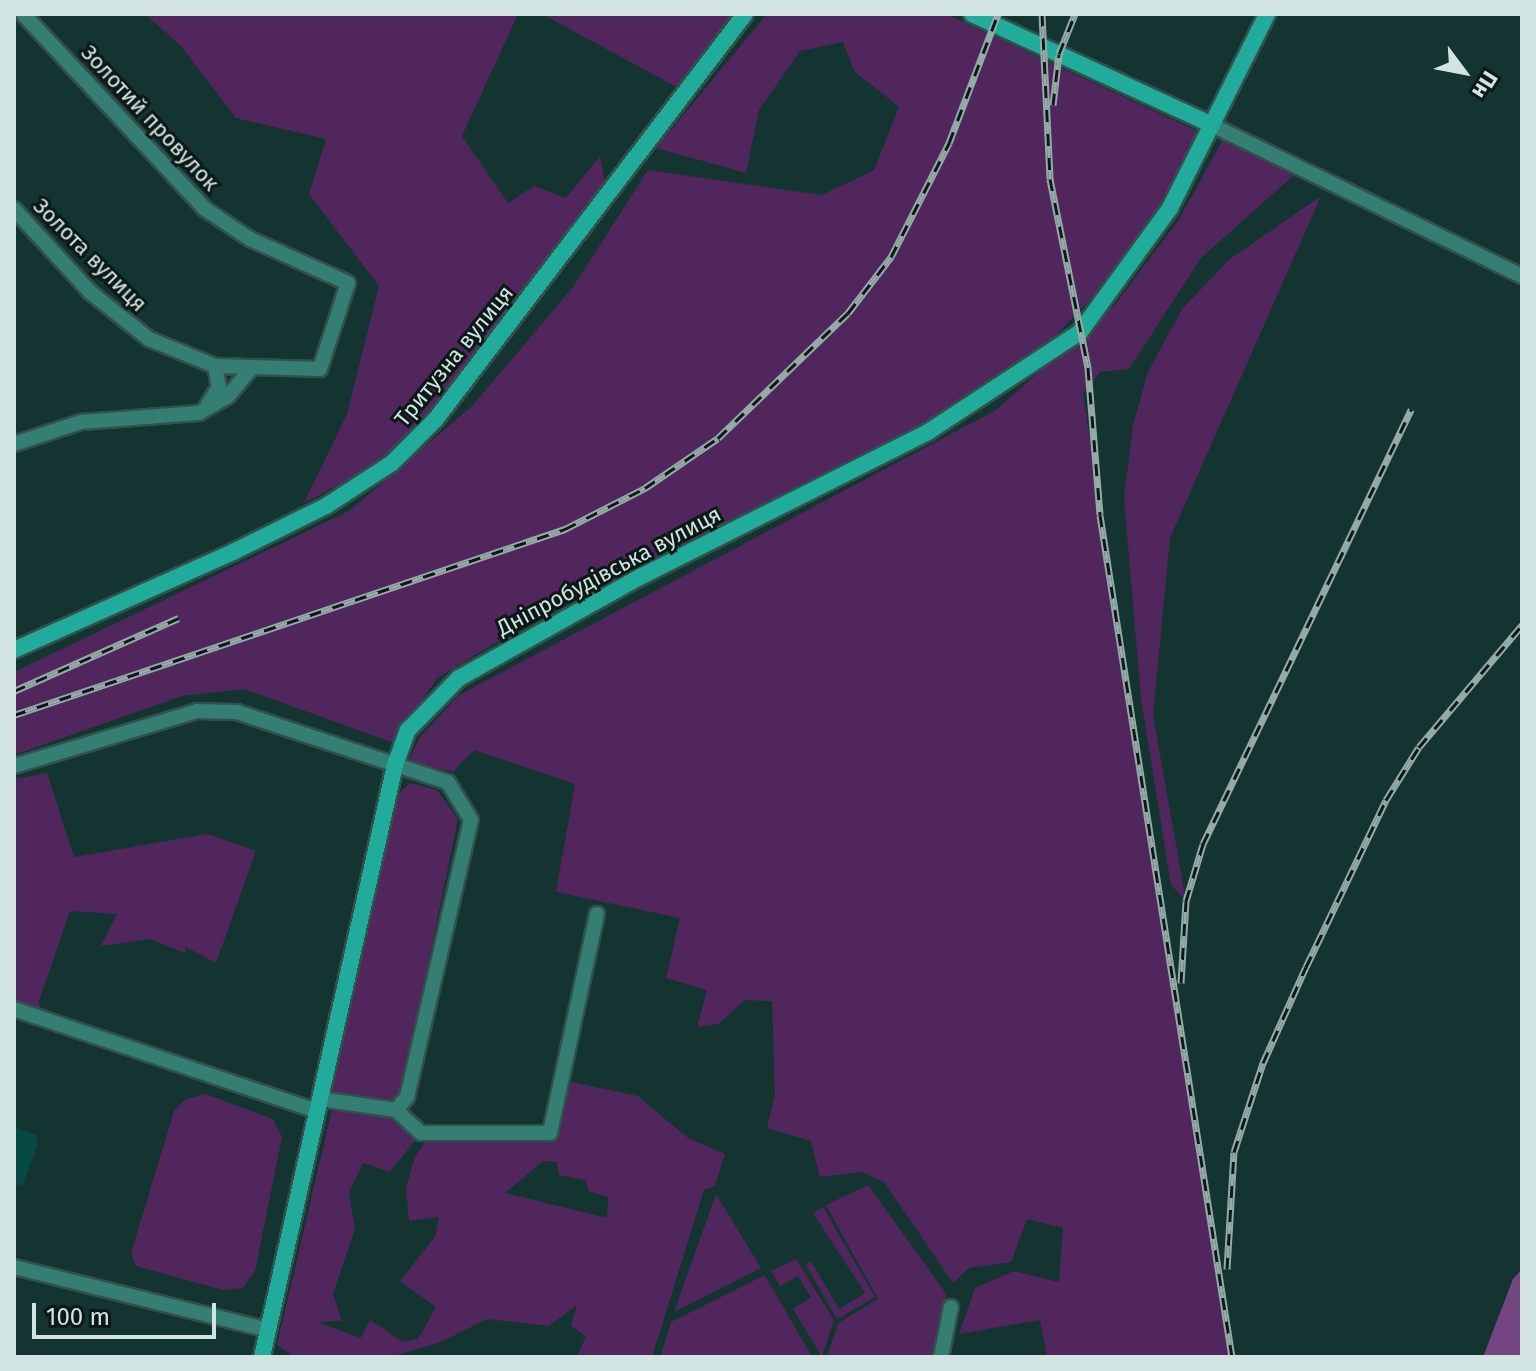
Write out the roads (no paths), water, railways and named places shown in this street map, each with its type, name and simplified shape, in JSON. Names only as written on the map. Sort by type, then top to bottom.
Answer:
[{"type":"street","name":"Золотий провулок","points":[[23,14],[205,209],[250,239],[348,283],[320,369]]},
{"type":"street","name":"Тритузна вулиця","points":[[14,650],[246,546],[392,463],[436,419],[745,14]]},
{"type":"street","points":[[972,14],[1212,125],[1522,276]]},
{"type":"street","name":"Дніпробудівська вулиця","points":[[263,1357],[395,765],[408,730],[459,678],[640,577],[928,432],[1080,332],[1138,259],[1212,125],[1267,14]]},
{"type":"street","name":"Золота вулиця","points":[[14,209],[123,322],[173,351],[215,366],[320,369]]},
{"type":"street","points":[[199,413],[219,387],[215,366]]},
{"type":"street","points":[[14,444],[81,422],[199,413],[228,396],[252,367]]},
{"type":"street","points":[[14,766],[197,711],[237,712],[448,782],[471,820],[407,1097],[396,1110]]},
{"type":"street","points":[[14,1009],[319,1105],[396,1110],[421,1133],[550,1133],[597,914]]},
{"type":"street","points":[[14,1267],[268,1330]]},
{"type":"street","points":[[941,1357],[951,1307]]},
{"type":"railway","points":[[14,715],[565,529],[645,488],[718,438],[848,313],[891,257],[949,143],[998,14]]},
{"type":"railway","points":[[1042,14],[1050,179],[1088,368],[1100,515],[1232,1357]]},
{"type":"railway","points":[[1053,105],[1059,54],[1075,14]]},
{"type":"railway","points":[[1181,983],[1186,901],[1203,844],[1411,409]]},
{"type":"railway","points":[[14,691],[179,618]]},
{"type":"railway","points":[[1227,1269],[1234,1152],[1263,1063],[1306,967],[1386,800],[1419,747],[1522,625]]}]
